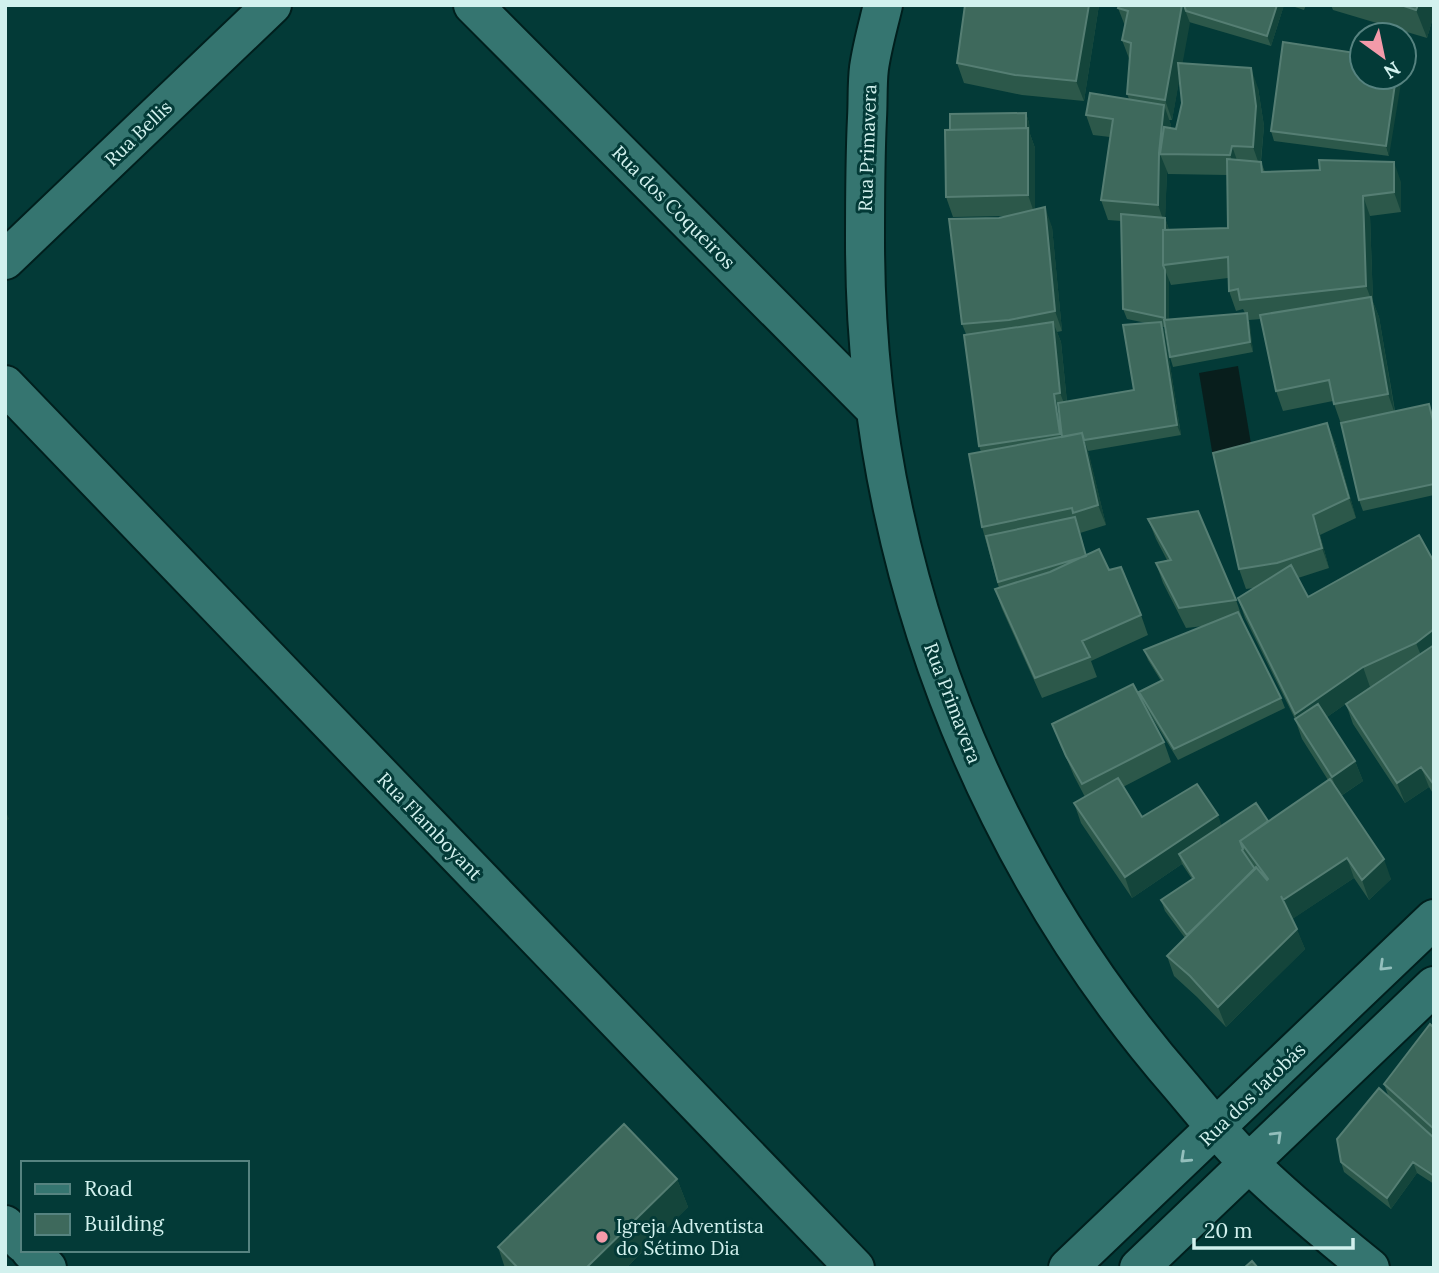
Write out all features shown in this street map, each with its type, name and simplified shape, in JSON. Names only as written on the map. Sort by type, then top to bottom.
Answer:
[{"type":"street","name":"Rua Bellis","points":[[5,260],[272,5]]},
{"type":"street","name":"Rua dos Coqueiros","points":[[473,5],[876,410]]},
{"type":"street","name":"Rua Primavera","points":[[883,5],[869,68],[864,183],[865,296],[876,410],[892,509],[918,607],[950,703],[990,796],[1037,885],[1090,971],[1150,1051],[1216,1128],[1249,1163],[1318,1226],[1370,1268]]},
{"type":"street","name":"Rua Flamboyant","points":[[5,385],[855,1268]]},
{"type":"street","name":"Rua dos Jatobás","points":[[1068,1268],[1434,919]]},
{"type":"street","points":[[1139,1268],[1434,986]]},
{"type":"street","points":[[5,1225],[21,1241]]},
{"type":"street","points":[[32,1252],[47,1268]]},
{"type":"water","points":[[1238,366],[1252,450],[1213,457],[1199,373]]},
{"type":"building","points":[[965,5],[1089,5],[1076,81],[1015,75],[957,63]]},
{"type":"building","points":[[1119,5],[1182,5],[1165,100],[1127,94],[1131,43],[1122,40],[1128,11],[1118,8]]},
{"type":"building","points":[[1184,5],[1277,5],[1267,36],[1186,11]]},
{"type":"building","points":[[1401,5],[1418,5],[1416,10]]},
{"type":"building","points":[[1283,42],[1348,52],[1348,91],[1394,91],[1386,146],[1271,131]]},
{"type":"building","points":[[1178,63],[1251,68],[1256,106],[1253,147],[1232,146],[1230,155],[1160,154],[1164,127],[1176,129],[1182,103]]},
{"type":"building","points":[[1090,93],[1164,105],[1159,153],[1158,205],[1101,200],[1113,119],[1086,115]]},
{"type":"building","points":[[1026,113],[1026,128],[950,130],[950,114]]},
{"type":"building","points":[[1028,128],[1028,195],[946,197],[945,130]]},
{"type":"building","points":[[1227,159],[1261,162],[1262,172],[1320,170],[1319,160],[1394,162],[1394,192],[1363,196],[1366,286],[1240,300],[1238,289],[1229,291],[1228,257],[1163,265],[1163,230],[1228,228]]},
{"type":"building","points":[[1045,207],[1055,311],[1009,320],[962,324],[949,219],[999,218]]},
{"type":"building","points":[[1121,214],[1165,218],[1165,318],[1123,309]]},
{"type":"building","points":[[1371,297],[1388,394],[1334,404],[1329,380],[1276,391],[1260,315]]},
{"type":"building","points":[[1247,313],[1250,342],[1170,357],[1164,320]]},
{"type":"building","points":[[1053,322],[1060,393],[1054,394],[1060,434],[979,446],[964,335]]},
{"type":"building","points":[[1161,322],[1177,425],[1084,440],[1082,433],[1062,437],[1058,403],[1134,390],[1123,325]]},
{"type":"building","points":[[1429,404],[1434,425],[1434,484],[1359,500],[1341,423]]},
{"type":"building","points":[[1327,423],[1349,498],[1313,515],[1322,548],[1277,563],[1239,569],[1213,453]]},
{"type":"building","points":[[1082,433],[1098,505],[1073,513],[1072,508],[982,527],[969,454]]},
{"type":"building","points":[[1198,511],[1236,600],[1179,608],[1156,563],[1171,560],[1148,519]]},
{"type":"building","points":[[1075,517],[1086,556],[998,582],[986,536]]},
{"type":"building","points":[[1419,535],[1434,562],[1434,629],[1416,643],[1363,667],[1295,714],[1238,598],[1291,565],[1308,597]]},
{"type":"building","points":[[1099,549],[1109,570],[1121,567],[1141,615],[1082,641],[1090,657],[1035,678],[995,589],[1050,572]]},
{"type":"building","points":[[1238,612],[1281,698],[1174,749],[1139,692],[1163,680],[1144,650]]},
{"type":"building","points":[[1434,645],[1434,785],[1421,767],[1397,783],[1346,704]]},
{"type":"building","points":[[1133,684],[1164,742],[1082,784],[1052,724]]},
{"type":"building","points":[[1318,704],[1355,761],[1332,777],[1295,719]]},
{"type":"building","points":[[1118,778],[1142,817],[1197,784],[1218,815],[1125,877],[1074,803]]},
{"type":"building","points":[[1330,779],[1384,859],[1362,880],[1347,858],[1283,900],[1281,896],[1297,929],[1218,1007],[1190,976],[1167,956],[1256,867],[1268,879],[1240,841]]},
{"type":"building","points":[[1256,803],[1268,821],[1240,841],[1242,850],[1255,869],[1187,935],[1161,900],[1194,878],[1179,854]]},
{"type":"building","points":[[1430,1024],[1434,1028],[1434,1129],[1384,1084]]},
{"type":"building","points":[[1379,1088],[1434,1138],[1434,1176],[1413,1162],[1387,1198],[1341,1162],[1337,1139]]},
{"type":"building","points":[[624,1124],[677,1179],[586,1268],[518,1268],[498,1247]]},
{"type":"building","points":[[1252,1261],[1258,1268],[1244,1268]]},
{"type":"place","name":"Igreja Adventista do Sétimo Dia","points":[[602,1237]]}]
